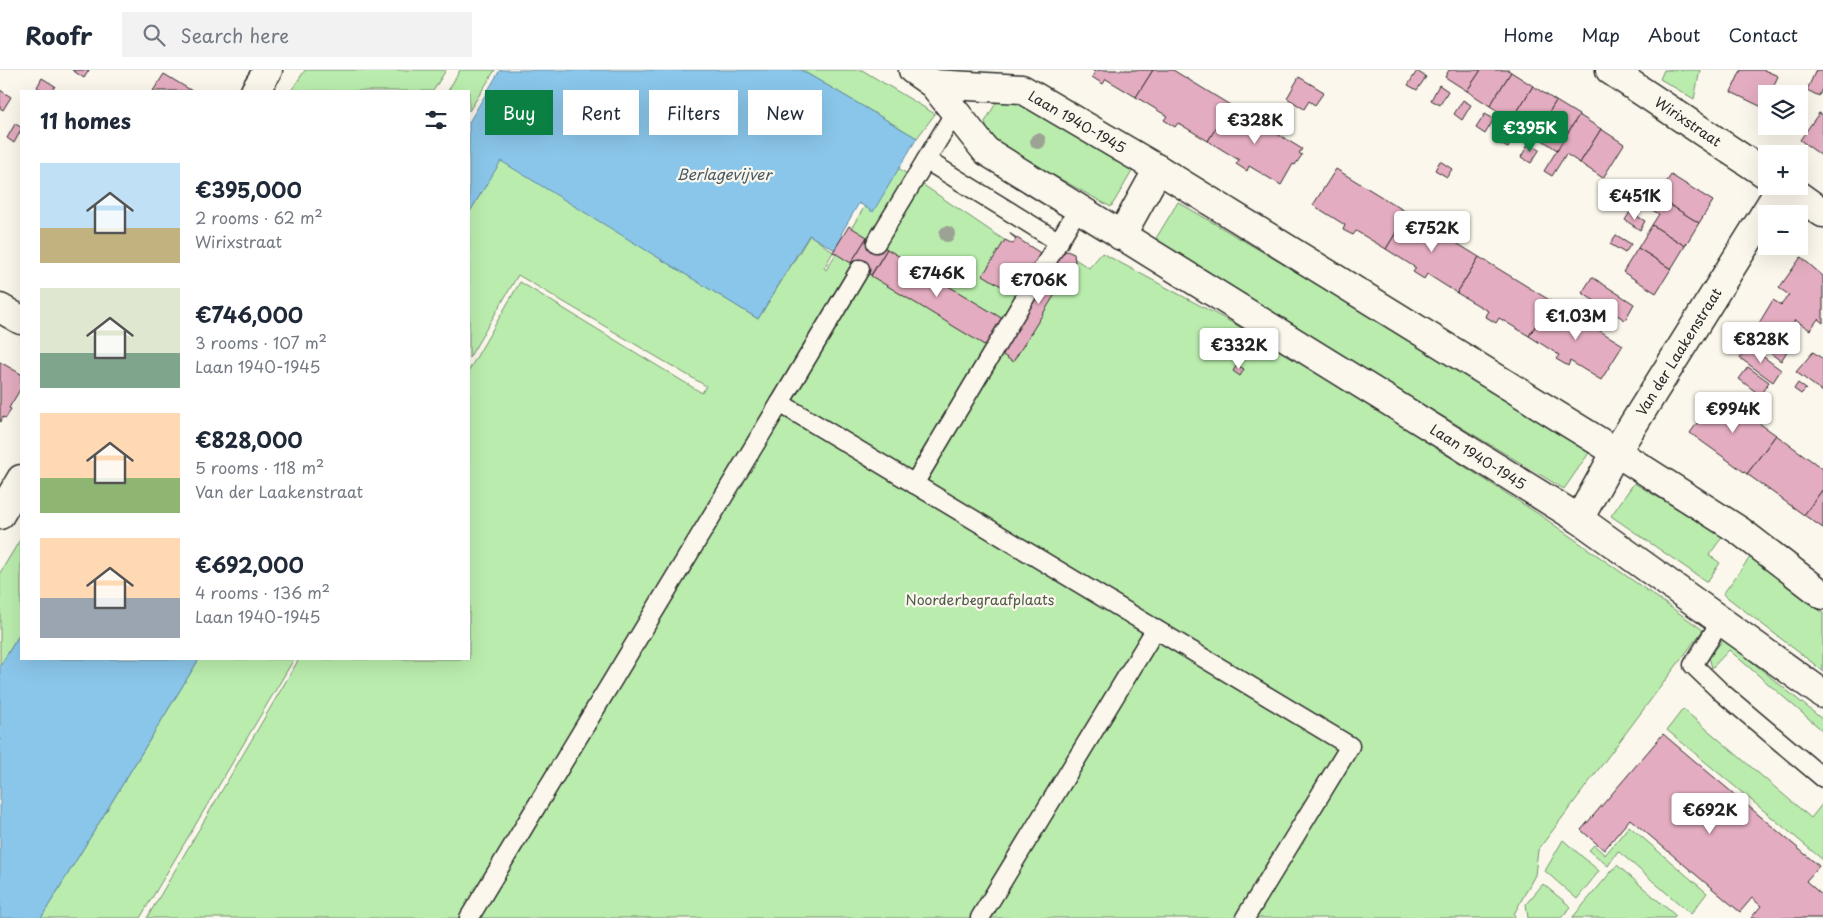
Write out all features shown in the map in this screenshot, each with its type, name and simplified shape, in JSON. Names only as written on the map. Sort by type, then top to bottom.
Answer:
[{"type":"street","name":"Wirixstraat","points":[[1610,70],[1758,169]]},
{"type":"street","name":"Laan 1940-1945","points":[[923,77],[955,112],[986,151],[1579,519],[1823,694]]},
{"type":"street","name":"Laan 1940-1945","points":[[923,77],[1022,90],[1158,169],[1616,452],[1740,531],[1823,595]]},
{"type":"street","points":[[1121,236],[1158,169]]},
{"type":"street","name":"Van der Laakenstraat","points":[[1579,519],[1616,452],[1778,195]]},
{"type":"street","points":[[1797,195],[1823,213]]},
{"type":"street","points":[[0,308],[20,319]]},
{"type":"street","points":[[0,515],[20,481]]},
{"type":"lane","points":[[876,243],[955,112]]},
{"type":"lane","points":[[926,160],[1059,242]]},
{"type":"lane","points":[[914,484],[1078,209]]},
{"type":"lane","points":[[469,918],[860,269]]},
{"type":"lane","points":[[780,403],[1350,746],[1245,918]]},
{"type":"lane","points":[[1721,621],[1694,665],[1719,690],[1823,778]]},
{"type":"lane","points":[[980,918],[1155,630]]},
{"type":"green space","points":[[305,70],[446,70],[434,90],[292,90]]},
{"type":"green space","points":[[460,70],[495,70],[470,109],[470,90],[449,90]]},
{"type":"green space","points":[[801,70],[862,70],[935,114],[917,138]]},
{"type":"green space","points":[[1664,70],[1700,70],[1694,99],[1660,79]]},
{"type":"green space","points":[[1015,99],[1134,168],[1111,207],[990,140],[985,122],[997,101]]},
{"type":"green space","name":"Noorderbegraafplaats","points":[[501,160],[758,319],[810,235],[833,252],[824,268],[826,270],[891,163],[1063,280],[1075,259],[1089,268],[1102,253],[1270,343],[1540,515],[1703,630],[1538,850],[1535,875],[1514,914],[1515,918],[147,918],[298,660],[470,660],[470,368],[520,282],[702,393],[706,386],[518,275],[470,356],[470,211]]},
{"type":"green space","points":[[1178,202],[1413,341],[1591,450],[1564,489],[1174,255],[1155,240]]},
{"type":"green space","points":[[1634,483],[1723,536],[1709,555],[1720,563],[1707,582],[1611,516]]},
{"type":"green space","points":[[20,540],[20,634],[0,666],[0,573]]},
{"type":"green space","points":[[1751,556],[1823,613],[1823,671],[1723,594]]},
{"type":"green space","points":[[1724,639],[1823,720],[1823,731],[1729,650],[1712,668],[1709,657]]},
{"type":"green space","points":[[198,660],[293,660],[140,918],[41,918]]},
{"type":"green space","points":[[1683,709],[1811,818],[1823,803],[1823,860],[1667,730]]},
{"type":"green space","points":[[1629,826],[1707,893],[1691,914],[1618,851],[1608,866],[1589,850],[1594,845],[1605,855]]},
{"type":"green space","points":[[1563,840],[1599,871],[1577,899],[1545,871]]},
{"type":"green space","points":[[1617,865],[1676,916],[1674,918],[1572,918]]},
{"type":"green space","points":[[1543,884],[1571,907],[1561,918],[1528,918],[1526,904]]},
{"type":"water","name":"Berlagevijver","points":[[500,70],[801,70],[917,138],[873,212],[859,203],[841,234],[843,236],[835,250],[809,235],[758,319],[501,161],[470,211],[470,120],[485,95],[485,135],[553,135],[553,90],[488,90]]},
{"type":"water","points":[[20,634],[20,660],[198,660],[41,918],[0,918],[0,666]]},
{"type":"building","points":[[72,70],[89,70],[84,78]]},
{"type":"building","points":[[1092,70],[1153,70],[1136,97],[1106,79],[1103,84],[1092,77],[1095,72]]},
{"type":"building","points":[[1153,70],[1173,70],[1230,105],[1208,141],[1178,123],[1175,127],[1164,120],[1167,116],[1136,97]]},
{"type":"building","points":[[1449,70],[1481,70],[1467,91],[1445,77]]},
{"type":"building","points":[[1481,70],[1508,70],[1511,72],[1490,106],[1467,91]]},
{"type":"building","points":[[1741,70],[1764,70],[1778,76],[1774,85],[1758,85],[1758,105],[1731,92]]},
{"type":"building","points":[[1816,70],[1823,70],[1823,86],[1819,96],[1808,90]]},
{"type":"building","points":[[1417,71],[1426,77],[1417,90],[1408,85]]},
{"type":"building","points":[[1511,72],[1533,86],[1512,120],[1490,106]]},
{"type":"building","points":[[164,74],[190,90],[154,90]]},
{"type":"building","points":[[1299,77],[1324,92],[1315,105],[1309,101],[1304,109],[1287,98]]},
{"type":"building","points":[[42,78],[55,86],[53,90],[42,90],[37,87]]},
{"type":"building","points":[[1439,85],[1448,91],[1440,105],[1431,100]]},
{"type":"building","points":[[1533,86],[1556,101],[1535,135],[1512,120]]},
{"type":"building","points":[[0,90],[11,97],[3,110],[0,108]]},
{"type":"building","points":[[1463,100],[1471,105],[1462,120],[1454,114]]},
{"type":"building","points":[[1556,101],[1579,115],[1557,150],[1535,135]]},
{"type":"building","points":[[1230,105],[1302,149],[1299,153],[1302,155],[1295,165],[1293,164],[1281,185],[1249,166],[1247,171],[1236,164],[1239,160],[1208,141]]},
{"type":"building","points":[[1819,113],[1823,115],[1822,156],[1800,140],[1804,135],[1808,135],[1808,129]]},
{"type":"building","points":[[1485,114],[1494,119],[1485,134],[1476,128]]},
{"type":"building","points":[[1579,115],[1601,129],[1580,163],[1566,154],[1552,176],[1544,171]]},
{"type":"building","points":[[15,124],[20,126],[20,132],[14,143],[7,138]]},
{"type":"building","points":[[1508,128],[1516,134],[1508,148],[1498,143]]},
{"type":"building","points":[[1601,129],[1624,144],[1603,178],[1580,163]]},
{"type":"building","points":[[1529,143],[1540,149],[1531,163],[1521,157]]},
{"type":"building","points":[[1440,161],[1452,169],[1447,177],[1435,170]]},
{"type":"building","points":[[1336,169],[1408,213],[1386,249],[1356,231],[1353,235],[1343,230],[1345,225],[1313,205]]},
{"type":"building","points":[[1671,175],[1713,201],[1699,223],[1657,197]]},
{"type":"building","points":[[1645,189],[1659,198],[1653,207],[1639,198]]},
{"type":"building","points":[[1659,198],[1699,223],[1685,246],[1652,225],[1659,214],[1649,208],[1650,205],[1653,207]]},
{"type":"building","points":[[1630,212],[1645,221],[1640,230],[1625,220]]},
{"type":"building","points":[[1408,213],[1479,257],[1457,293],[1427,274],[1424,279],[1413,272],[1416,268],[1386,249]]},
{"type":"building","points":[[1652,225],[1685,246],[1671,269],[1638,248]]},
{"type":"building","points":[[849,226],[867,237],[851,263],[833,252]]},
{"type":"building","points":[[1009,233],[1042,254],[1023,285],[1014,290],[1006,289],[983,275],[1005,240],[1013,244],[1016,239]]},
{"type":"building","points":[[1616,235],[1631,244],[1625,253],[1610,244]]},
{"type":"building","points":[[867,237],[887,249],[871,275],[851,263]]},
{"type":"building","points":[[1638,248],[1671,269],[1656,293],[1623,272]]},
{"type":"building","points":[[887,249],[1003,319],[986,346],[871,276]]},
{"type":"building","points":[[1067,251],[1074,254],[1075,262],[1013,362],[1000,353],[1061,253]]},
{"type":"building","points":[[1479,257],[1551,301],[1529,336],[1499,318],[1496,323],[1485,316],[1488,311],[1457,293]]},
{"type":"building","points":[[1801,257],[1823,276],[1823,323],[1818,319],[1810,330],[1795,320],[1790,329],[1797,335],[1781,361],[1750,338],[1773,300],[1781,305],[1789,295],[1779,288]]},
{"type":"building","points":[[1592,277],[1634,304],[1625,320],[1582,293]]},
{"type":"building","points":[[1551,301],[1623,345],[1601,380],[1570,361],[1568,366],[1556,359],[1559,355],[1529,336]]},
{"type":"building","points":[[1749,346],[1781,370],[1773,382],[1740,358]]},
{"type":"building","points":[[1813,352],[1823,359],[1823,392],[1796,372]]},
{"type":"building","points":[[0,362],[20,373],[20,390],[9,408],[11,409],[6,418],[3,417],[0,422]]},
{"type":"building","points":[[1237,365],[1244,369],[1240,376],[1233,371]]},
{"type":"building","points":[[1748,367],[1769,382],[1760,395],[1739,379]]},
{"type":"building","points":[[1798,383],[1806,389],[1801,394],[1794,389]]},
{"type":"building","points":[[1718,394],[1776,435],[1747,474],[1690,433]]},
{"type":"building","points":[[1776,435],[1823,469],[1823,489],[1804,515],[1747,474]]},
{"type":"building","points":[[1823,489],[1823,528],[1804,515]]},
{"type":"building","points":[[1663,734],[1819,866],[1806,881],[1823,896],[1823,918],[1751,918],[1761,906],[1752,898],[1740,912],[1630,819],[1604,850],[1581,830]]}]
